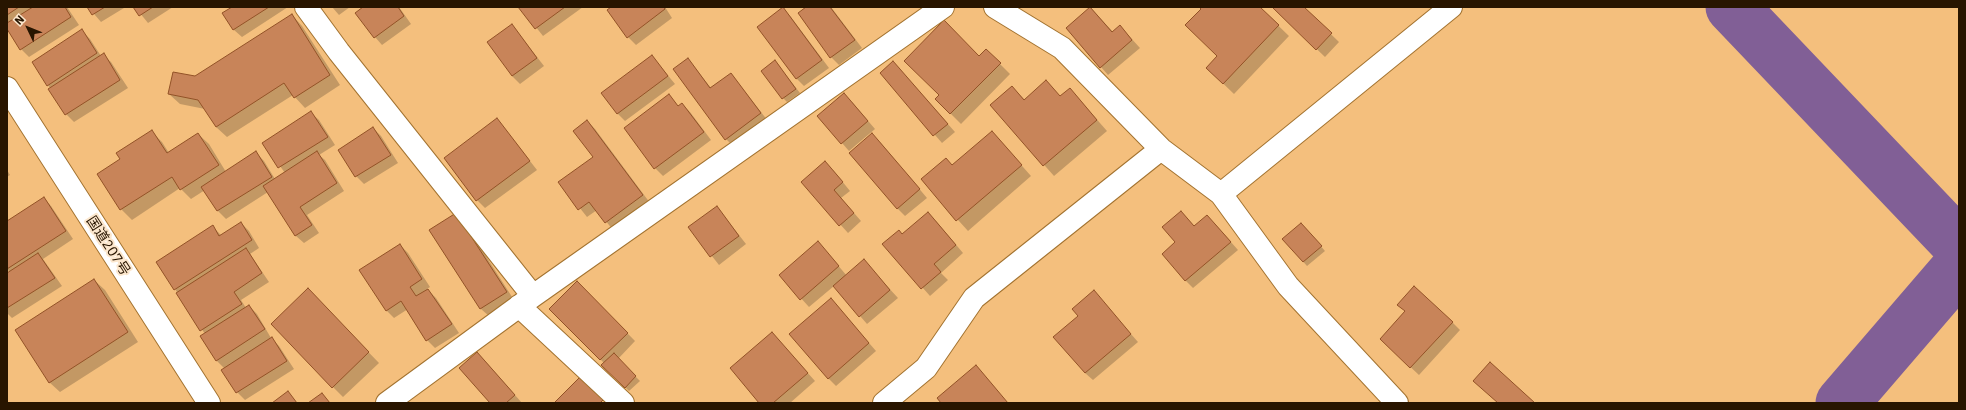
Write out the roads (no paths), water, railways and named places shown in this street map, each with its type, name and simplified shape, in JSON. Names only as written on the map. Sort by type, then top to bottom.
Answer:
[{"type":"main road","points":[[306,7],[526,301],[623,403]]},
{"type":"main road","points":[[387,403],[526,301],[943,7]]},
{"type":"main road","points":[[995,7],[1062,48],[1161,149],[1220,194],[1288,286],[1397,403]]},
{"type":"main road","points":[[1220,194],[1451,7]]},
{"type":"main road","name":"国道207号","points":[[7,88],[209,403]]},
{"type":"main road","points":[[884,403],[926,368],[974,298],[1161,149]]},
{"type":"waterway","points":[[1732,7],[1959,245]]},
{"type":"waterway","points":[[1842,403],[1959,267]]}]
